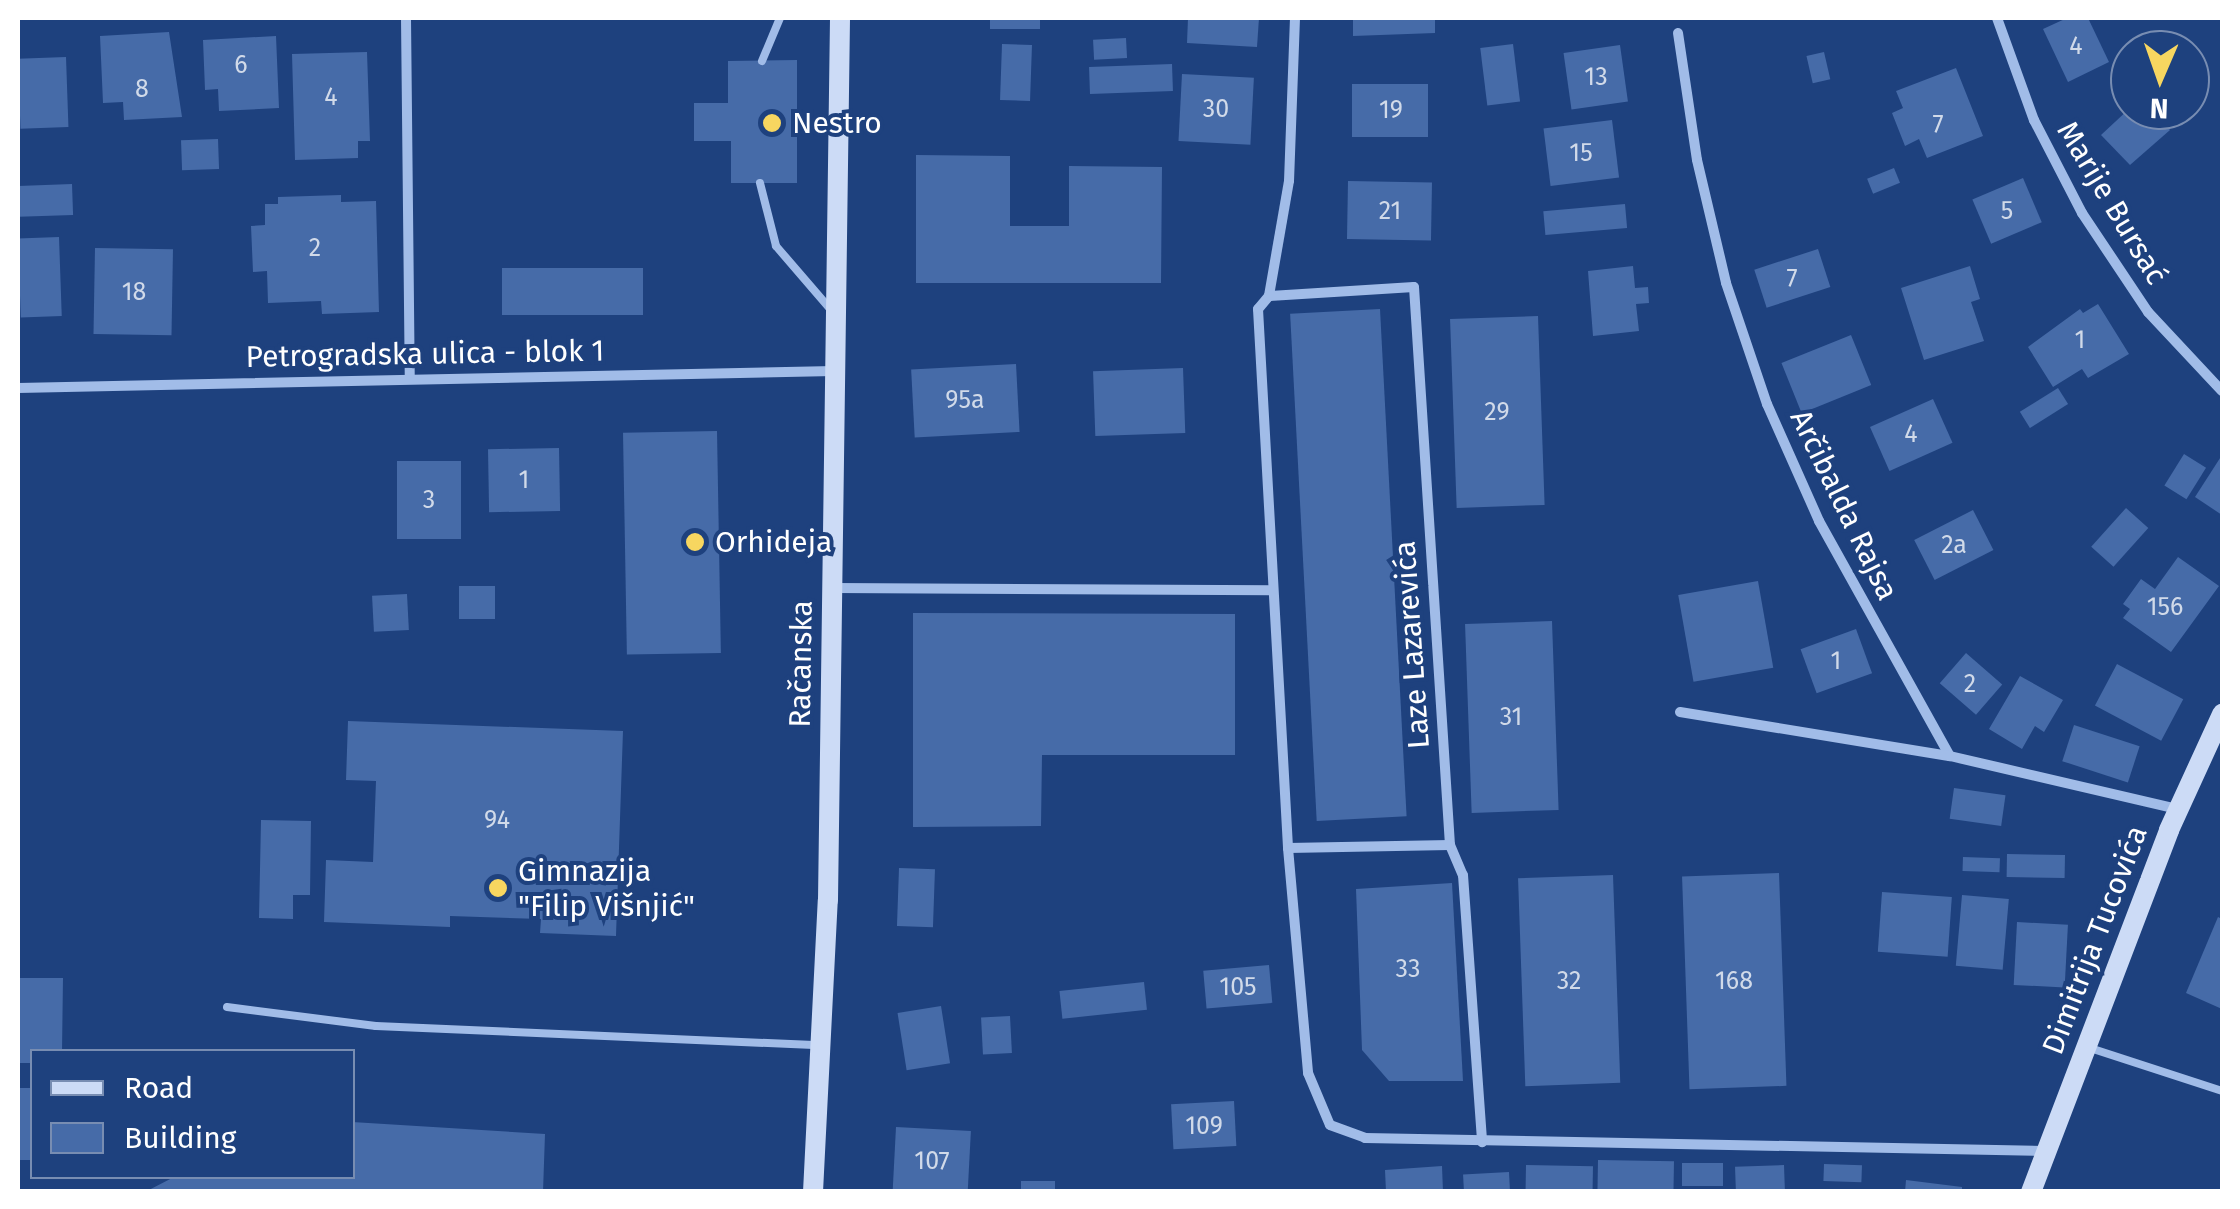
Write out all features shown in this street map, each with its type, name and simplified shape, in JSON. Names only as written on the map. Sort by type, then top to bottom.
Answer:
[{"type":"main road","name":"Račanska","points":[[812,1192],[820,1045],[832,588],[840,18]]},
{"type":"main road","name":"Dimitrija Tucovića","points":[[2031,1192],[2178,809],[2222,714]]},
{"type":"street","points":[[406,18],[410,380]]},
{"type":"street","points":[[1295,18],[1289,181],[1269,296],[1258,309],[1288,848],[1308,1073],[1330,1125],[1364,1138],[2046,1151]]},
{"type":"street","name":"Marije Bursać","points":[[1997,18],[2034,120],[2082,213],[2148,312],[2222,391]]},
{"type":"street","name":"Arčibalda Rajsa","points":[[1678,33],[1705,195],[1767,404],[1819,521],[1950,756]]},
{"type":"street","name":"Laze Lazarevića","points":[[1269,296],[1414,287],[1450,845],[1463,875],[1482,1142]]},
{"type":"street","name":"Petrogradska ulica - blok 1","points":[[18,388],[834,371]]},
{"type":"street","points":[[832,588],[1272,590]]},
{"type":"street","points":[[1680,712],[1950,756],[2178,809]]},
{"type":"street","points":[[1288,848],[1450,845]]},
{"type":"lane","points":[[762,60],[780,18]]},
{"type":"lane","points":[[760,183],[776,246],[835,314]]},
{"type":"lane","points":[[228,1007],[376,1026],[820,1045]]},
{"type":"lane","points":[[2086,1047],[2222,1091]]},
{"type":"building","points":[[990,18],[1040,18],[1040,29],[990,29]]},
{"type":"building","points":[[1188,18],[1259,18],[1257,47],[1187,43]]},
{"type":"building","points":[[1353,18],[1435,18],[1435,33],[1353,36]]},
{"type":"building","points":[[2067,18],[2088,18],[2109,62],[2068,82],[2043,29]]},
{"type":"building","points":[[169,32],[182,117],[124,120],[123,102],[103,103],[100,36]]},
{"type":"building","points":[[276,36],[279,108],[219,111],[218,89],[205,90],[203,40]]},
{"type":"building","points":[[1126,38],[1127,58],[1094,60],[1093,40]]},
{"type":"building","points":[[1002,44],[1032,45],[1030,101],[1000,100]]},
{"type":"building","points":[[1513,44],[1520,102],[1487,106],[1480,48]]},
{"type":"building","points":[[1620,45],[1628,101],[1571,109],[1564,53]]},
{"type":"building","points":[[367,52],[370,141],[358,141],[358,158],[295,160],[292,54]]},
{"type":"building","points":[[1824,52],[1830,79],[1813,83],[1806,56]]},
{"type":"building","points":[[66,57],[68,127],[20,129],[18,59]]},
{"type":"building","points":[[797,60],[797,183],[731,183],[731,141],[694,141],[694,103],[728,103],[728,61]]},
{"type":"building","points":[[1172,64],[1173,91],[1090,94],[1089,67]]},
{"type":"building","points":[[1956,68],[1983,136],[1927,158],[1919,139],[1905,146],[1892,113],[1903,108],[1896,91]]},
{"type":"building","points":[[1182,74],[1254,78],[1250,145],[1178,141]]},
{"type":"building","points":[[1352,84],[1428,84],[1428,137],[1352,137]]},
{"type":"building","points":[[1612,120],[1619,178],[1551,186],[1544,128]]},
{"type":"building","points":[[2110,127],[2110,130],[2170,130],[2130,165],[2101,135]]},
{"type":"building","points":[[218,139],[219,169],[182,170],[181,140]]},
{"type":"building","points":[[916,155],[1010,156],[1010,226],[1069,226],[1069,166],[1162,167],[1161,283],[916,283]]},
{"type":"building","points":[[1894,168],[1900,183],[1873,194],[1867,179]]},
{"type":"building","points":[[2023,178],[2042,222],[1991,244],[1972,199]]},
{"type":"building","points":[[1348,181],[1432,182],[1431,240],[1347,239]]},
{"type":"building","points":[[72,184],[73,215],[19,217],[18,186]]},
{"type":"building","points":[[341,195],[341,202],[376,201],[379,312],[322,314],[321,301],[268,303],[267,271],[253,272],[251,226],[265,225],[265,204],[278,204],[278,197]]},
{"type":"building","points":[[1625,204],[1627,228],[1545,235],[1543,211]]},
{"type":"building","points":[[59,237],[62,316],[21,317],[18,238]]},
{"type":"building","points":[[95,248],[173,249],[171,335],[93,334]]},
{"type":"building","points":[[1818,249],[1830,287],[1767,308],[1754,270]]},
{"type":"building","points":[[1633,266],[1635,288],[1648,287],[1649,303],[1636,304],[1639,331],[1593,336],[1588,271]]},
{"type":"building","points":[[1970,266],[1980,299],[1971,302],[1984,341],[1924,360],[1901,288]]},
{"type":"building","points":[[502,268],[643,268],[643,315],[502,315]]},
{"type":"building","points":[[2098,304],[2129,354],[2088,378],[2082,369],[2053,387],[2028,347],[2080,309],[2083,313]]},
{"type":"building","points":[[1380,309],[1407,816],[1317,821],[1290,314]]},
{"type":"building","points":[[1538,316],[1545,505],[1457,508],[1450,319]]},
{"type":"building","points":[[1851,335],[1871,385],[1802,413],[1781,363]]},
{"type":"building","points":[[1016,364],[1020,432],[915,437],[911,369]]},
{"type":"building","points":[[1183,368],[1185,433],[1095,436],[1093,371]]},
{"type":"building","points":[[2058,388],[2068,404],[2030,428],[2020,412]]},
{"type":"building","points":[[1933,399],[1953,443],[1889,471],[1870,427]]},
{"type":"building","points":[[717,431],[721,653],[627,655],[623,433]]},
{"type":"building","points":[[559,448],[560,511],[489,512],[488,449]]},
{"type":"building","points":[[2184,454],[2206,468],[2186,499],[2164,485]]},
{"type":"building","points":[[2222,455],[2222,515],[2195,497]]},
{"type":"building","points":[[397,461],[461,461],[461,539],[397,539]]},
{"type":"building","points":[[2126,508],[2148,528],[2113,567],[2091,547]]},
{"type":"building","points":[[1973,510],[1993,550],[1935,580],[1914,540]]},
{"type":"building","points":[[2178,557],[2219,586],[2171,652],[2123,618],[2130,609],[2123,604],[2141,579],[2155,589]]},
{"type":"building","points":[[1758,581],[1773,668],[1694,682],[1678,595]]},
{"type":"building","points":[[459,586],[495,586],[495,619],[459,619]]},
{"type":"building","points":[[407,594],[409,630],[374,632],[372,596]]},
{"type":"building","points":[[913,613],[1235,614],[1235,755],[1042,755],[1041,826],[913,827]]},
{"type":"building","points":[[1552,621],[1559,810],[1472,813],[1465,624]]},
{"type":"building","points":[[1856,629],[1872,673],[1817,693],[1801,649]]},
{"type":"building","points":[[1966,653],[2002,684],[1976,715],[1940,683]]},
{"type":"building","points":[[2117,664],[2183,699],[2161,741],[2095,705]]},
{"type":"building","points":[[2020,676],[2063,700],[2044,732],[2035,726],[2022,749],[1989,729]]},
{"type":"building","points":[[348,721],[623,731],[616,936],[540,933],[541,919],[450,916],[450,927],[324,922],[326,860],[373,862],[376,781],[346,780]]},
{"type":"building","points":[[2074,725],[2140,746],[2128,782],[2062,761]]},
{"type":"building","points":[[1954,788],[2005,795],[2001,826],[1950,819]]},
{"type":"building","points":[[261,820],[311,821],[310,895],[293,895],[293,919],[259,918]]},
{"type":"building","points":[[2007,854],[2065,855],[2065,878],[2007,877]]},
{"type":"building","points":[[1963,857],[2000,858],[1999,872],[1963,871]]},
{"type":"building","points":[[899,868],[935,869],[933,927],[897,926]]},
{"type":"building","points":[[1779,873],[1786,1086],[1689,1089],[1682,876]]},
{"type":"building","points":[[1613,875],[1620,1083],[1525,1086],[1518,878]]},
{"type":"building","points":[[1452,883],[1463,1081],[1389,1081],[1362,1050],[1356,889]]},
{"type":"building","points":[[1882,892],[1952,897],[1948,957],[1878,952]]},
{"type":"building","points":[[1962,895],[2009,899],[2003,970],[1956,966]]},
{"type":"building","points":[[2218,917],[2222,919],[2222,1009],[2186,993]]},
{"type":"building","points":[[2017,922],[2068,925],[2065,988],[2014,985]]},
{"type":"building","points":[[1269,965],[1272,1003],[1207,1009],[1203,971]]},
{"type":"building","points":[[18,978],[63,978],[62,1049],[30,1049],[30,1063],[18,1063]]},
{"type":"building","points":[[1144,982],[1147,1010],[1062,1019],[1059,991]]},
{"type":"building","points":[[941,1006],[950,1063],[907,1070],[898,1013]]},
{"type":"building","points":[[1010,1016],[1012,1053],[983,1054],[981,1018]]},
{"type":"building","points":[[18,1088],[30,1088],[30,1160],[18,1160]]},
{"type":"building","points":[[1234,1101],[1236,1146],[1173,1149],[1171,1104]]},
{"type":"building","points":[[355,1122],[545,1134],[543,1192],[145,1192],[170,1179],[355,1179]]},
{"type":"building","points":[[896,1127],[971,1131],[968,1192],[893,1192]]},
{"type":"building","points":[[1598,1160],[1674,1161],[1673,1192],[1597,1192]]},
{"type":"building","points":[[1682,1163],[1723,1163],[1723,1186],[1682,1186]]},
{"type":"building","points":[[1824,1164],[1862,1165],[1861,1182],[1823,1181]]},
{"type":"building","points":[[1526,1165],[1593,1166],[1593,1192],[1526,1192]]},
{"type":"building","points":[[1784,1165],[1785,1192],[1736,1192],[1735,1167]]},
{"type":"building","points":[[1442,1166],[1443,1192],[1386,1192],[1385,1170]]},
{"type":"building","points":[[1509,1172],[1510,1192],[1464,1192],[1463,1174]]},
{"type":"building","points":[[1906,1180],[1962,1187],[1962,1192],[1905,1192]]},
{"type":"building","points":[[1021,1181],[1055,1181],[1055,1192],[1021,1192]]},
{"type":"place","name":"Nestro","points":[[772,123]]},
{"type":"place","name":"Orhideja","points":[[695,542]]},
{"type":"place","name":"Gimnazija \"Filip Višnjić\"","points":[[498,888]]}]
